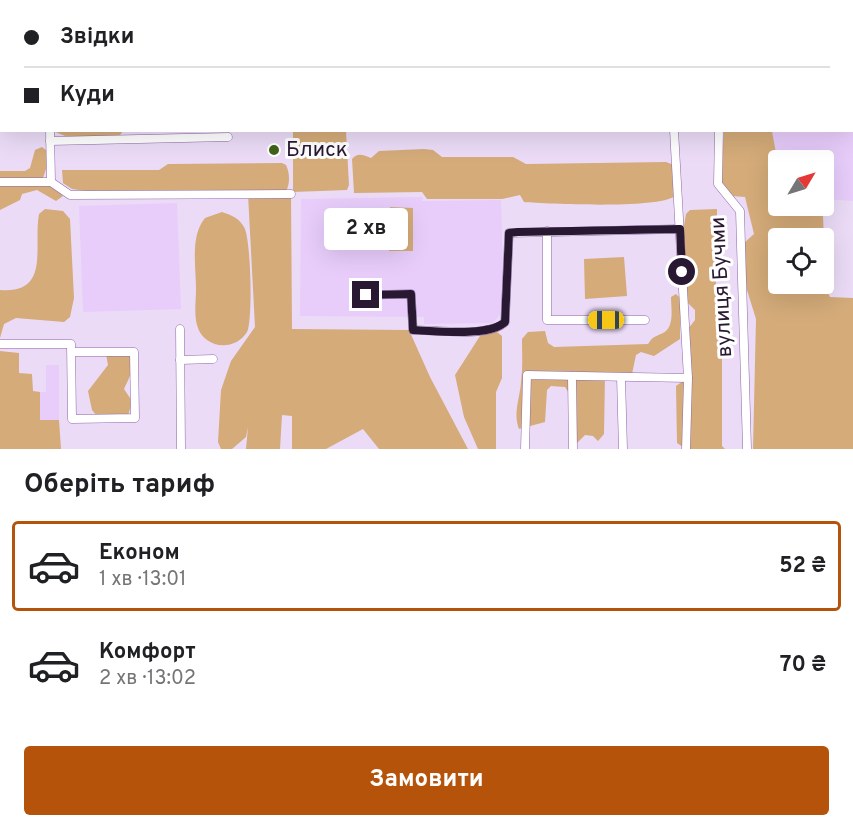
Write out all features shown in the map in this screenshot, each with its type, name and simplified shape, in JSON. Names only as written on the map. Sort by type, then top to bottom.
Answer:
[{"type":"street","points":[[50,132],[51,182]]},
{"type":"street","points":[[674,132],[688,378],[686,449]]},
{"type":"street","name":"вулиця Бучми","points":[[719,132],[718,184],[740,212],[747,448]]},
{"type":"street","points":[[50,141],[228,137]]},
{"type":"street","points":[[0,182],[51,182],[70,195],[291,194]]},
{"type":"street","points":[[366,295],[411,294],[413,330],[485,331],[501,326],[505,322],[509,233],[680,229]]},
{"type":"street","points":[[547,231],[547,320],[645,320]]},
{"type":"street","points":[[180,329],[181,449]]},
{"type":"street","points":[[0,344],[71,344],[71,352],[72,419],[135,418],[134,352],[71,352]]},
{"type":"street","points":[[180,360],[213,359]]},
{"type":"street","points":[[525,449],[527,375],[688,378]]},
{"type":"street","points":[[572,376],[573,449]]},
{"type":"street","points":[[621,377],[623,449]]},
{"type":"shaded area","points":[[55,132],[122,132],[120,135],[70,138]]},
{"type":"shaded area","points":[[293,132],[346,132],[349,185],[347,190],[293,192]]},
{"type":"shaded area","points":[[724,132],[772,132],[775,150],[768,150],[768,216],[823,216],[824,228],[768,228],[768,294],[829,294],[830,297],[853,298],[853,449],[753,449],[756,319],[747,290],[743,244],[754,234],[745,197],[731,196],[721,182]]},
{"type":"shaded area","points":[[772,132],[853,132],[853,201],[834,200],[834,150],[775,150]]},
{"type":"shaded area","points":[[42,147],[46,150],[47,166],[43,178],[63,196],[56,201],[37,190],[22,194],[20,200],[0,210],[0,171],[25,171],[30,168],[35,150]]},
{"type":"shaded area","points":[[433,150],[442,157],[513,157],[526,164],[666,162],[674,165],[675,196],[648,203],[579,204],[524,202],[520,195],[502,199],[427,199],[422,192],[354,193],[352,159],[356,155],[371,158],[379,151]]},
{"type":"shaded area","points":[[282,163],[286,165],[289,175],[286,191],[93,192],[72,189],[63,183],[62,170],[159,170],[168,164]]},
{"type":"shaded area","points":[[248,194],[291,194],[292,329],[409,330],[430,377],[468,449],[379,449],[363,429],[326,449],[292,449],[292,416],[282,415],[280,449],[246,449],[248,427],[246,437],[232,449],[221,449],[218,442],[221,390],[231,361],[255,327]]},
{"type":"shaded area","points":[[423,197],[422,201],[501,200],[504,310],[493,323],[424,324],[424,317],[300,316],[301,199]]},
{"type":"shaded area","points":[[177,203],[181,309],[83,312],[79,206]]},
{"type":"shaded area","points":[[390,207],[413,208],[413,251],[389,251]]},
{"type":"shaded area","points":[[45,209],[63,211],[70,219],[74,298],[70,317],[64,322],[16,318],[4,324],[0,338],[0,290],[16,289],[27,284],[33,276],[36,266],[39,214]]},
{"type":"shaded area","points":[[717,209],[716,286],[722,295],[722,446],[725,449],[686,449],[677,443],[676,386],[683,381],[688,329],[695,320],[695,310],[688,303],[685,292],[684,226],[686,214],[690,210]]},
{"type":"shaded area","points":[[222,212],[237,219],[244,227],[250,262],[249,325],[242,338],[227,345],[212,343],[200,333],[195,312],[197,233],[205,218]]},
{"type":"shaded area","points":[[624,257],[627,296],[585,299],[584,259]]},
{"type":"shaded area","points":[[676,294],[680,298],[680,339],[654,356],[641,352],[636,355],[632,374],[605,375],[604,434],[598,441],[593,436],[585,435],[575,445],[571,443],[569,393],[565,387],[551,386],[547,390],[545,422],[519,429],[517,411],[522,376],[522,339],[528,332],[545,331],[548,343],[554,347],[648,344],[653,338],[667,330],[672,317],[671,297]]},
{"type":"shaded area","points":[[497,332],[502,336],[502,378],[496,392],[496,449],[478,449],[464,417],[455,375],[480,336]]},
{"type":"shaded area","points":[[0,351],[19,353],[19,373],[32,374],[33,391],[40,392],[40,420],[59,420],[61,449],[0,449]]},
{"type":"shaded area","points":[[106,354],[129,354],[131,358],[131,372],[124,389],[132,401],[128,416],[97,416],[92,410],[88,391],[108,365]]},
{"type":"shaded area","points":[[46,365],[59,365],[59,420],[40,420],[40,392],[46,392]]},
{"type":"place","name":"Блиск","points":[[274,150]]},
{"type":"route","points":[[366,295],[411,294],[413,330],[485,331],[501,326],[505,322],[509,233],[518,232],[680,229],[682,272]]}]
